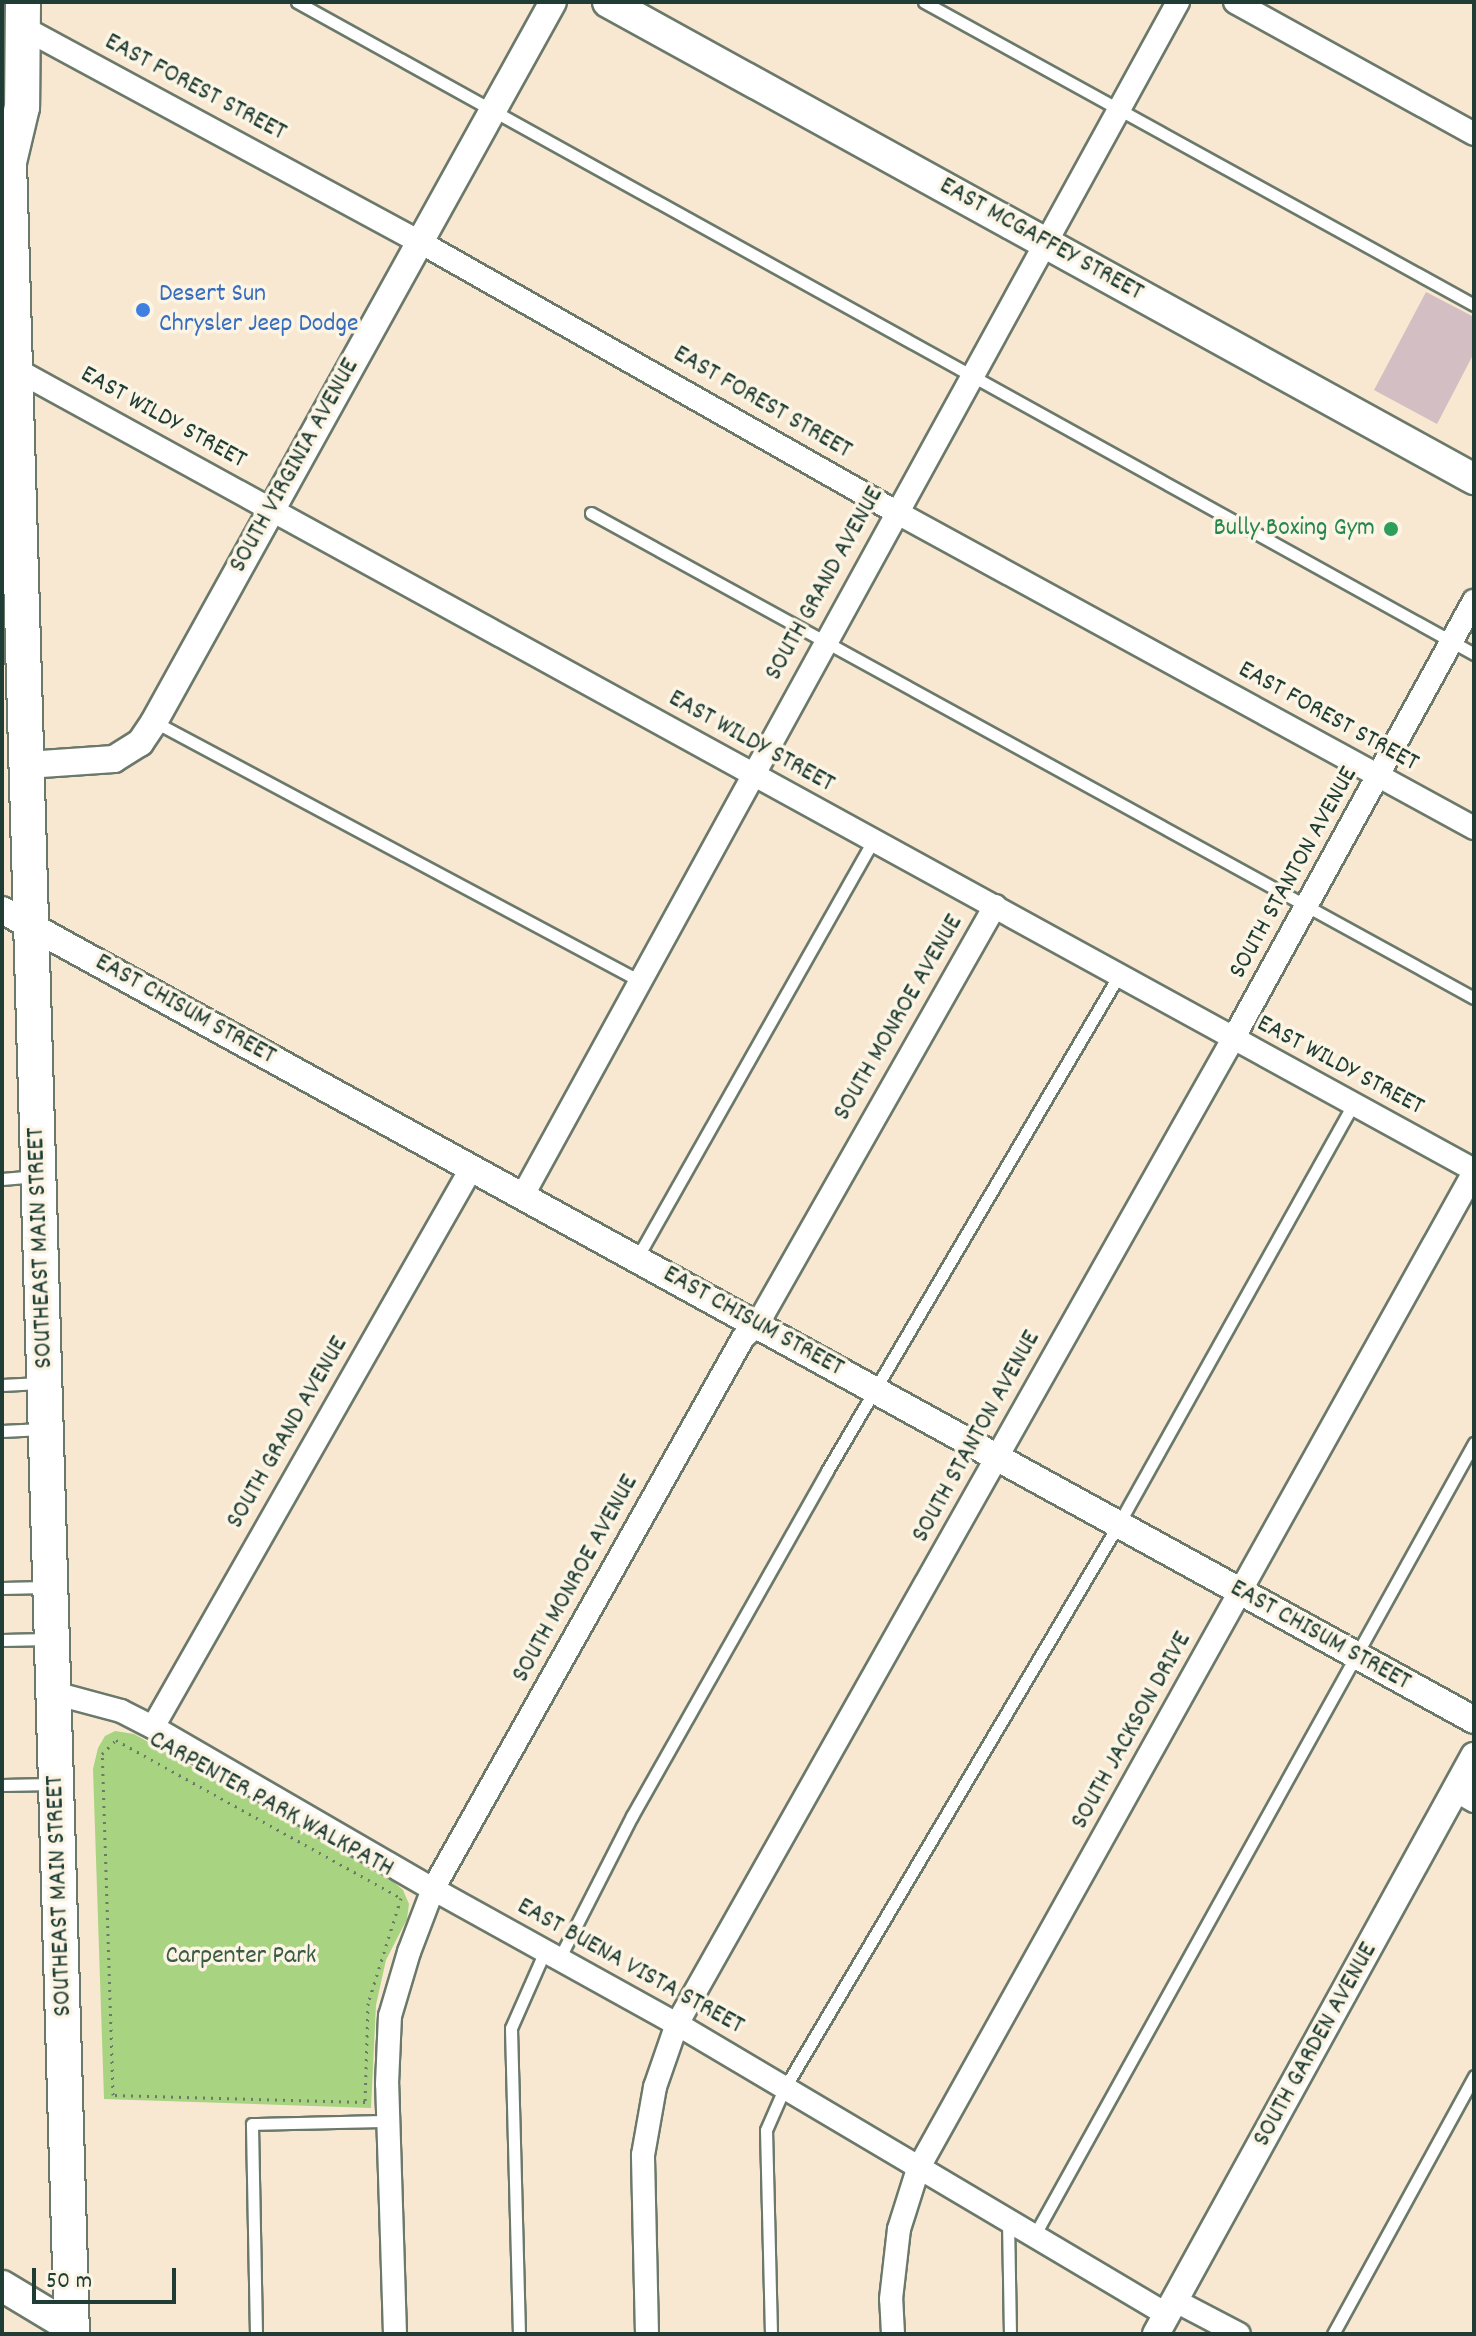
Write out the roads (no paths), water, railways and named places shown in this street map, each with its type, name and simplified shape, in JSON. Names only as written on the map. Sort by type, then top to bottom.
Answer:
[{"type":"main road","name":"EAST MCGAFFEY STREET","points":[[608,2],[1474,479]]},
{"type":"main road","name":"SOUTHEAST MAIN STREET","points":[[23,14],[22,107],[6,153],[9,366],[27,765],[17,918],[38,1175],[75,2332]]},
{"type":"main road","points":[[2,2286],[75,2332]]},
{"type":"street","name":"SOUTH VIRGINIA AVENUE","points":[[27,765],[114,759],[140,743],[553,2]]},
{"type":"street","name":"SOUTH GRAND AVENUE","points":[[523,1195],[1178,2]]},
{"type":"street","points":[[1235,2],[1474,134]]},
{"type":"street","name":"EAST FOREST STREET","points":[[23,14],[896,512],[1474,828]]},
{"type":"street","name":"EAST WILDY STREET","points":[[9,366],[1474,1171]]},
{"type":"street","name":"SOUTH STANTON AVENUE","points":[[647,2334],[643,2155],[655,2087],[677,2024],[1233,1039],[1474,601]]},
{"type":"street","name":"SOUTH MONROE AVENUE","points":[[395,2334],[388,2121],[390,2016],[409,1952],[433,1889],[743,1338],[757,1325],[995,906]]},
{"type":"street","name":"EAST CHISUM STREET","points":[[17,918],[1474,1720]]},
{"type":"street","name":"SOUTH GRAND AVENUE","points":[[153,1727],[472,1167]]},
{"type":"street","name":"SOUTH JACKSON DRIVE","points":[[893,2334],[891,2299],[899,2229],[918,2169],[1474,1171]]},
{"type":"street","name":"EAST BUENA VISTA STREET","points":[[54,1693],[121,1711],[153,1727],[433,1889],[677,2024],[1165,2316],[1239,2334]]},
{"type":"street","name":"SOUTH GARDEN AVENUE","points":[[1165,2316],[1464,1795],[1474,1756]]},
{"type":"lane","points":[[297,2],[1474,654]]},
{"type":"lane","points":[[924,2],[1474,305]]},
{"type":"lane","points":[[591,513],[1474,998]]},
{"type":"lane","points":[[154,722],[640,981]]},
{"type":"lane","points":[[637,1258],[873,841]]},
{"type":"lane","points":[[519,2334],[511,2028],[875,1390],[1119,975]]},
{"type":"lane","points":[[771,2334],[766,2130],[784,2089],[1118,1525],[1353,1104]]},
{"type":"lane","points":[[2,1179],[38,1175]]},
{"type":"lane","points":[[2,1385],[45,1383]]},
{"type":"lane","points":[[2,1431],[46,1429]]},
{"type":"lane","points":[[1034,2236],[1474,1443]]},
{"type":"lane","points":[[2,1588],[51,1586]]},
{"type":"lane","points":[[2,1640],[53,1638]]},
{"type":"lane","points":[[2,1785],[57,1784]]},
{"type":"lane","points":[[1333,2334],[1474,2076]]},
{"type":"lane","points":[[256,2334],[252,2124],[388,2121]]},
{"type":"lane","points":[[1008,2220],[1010,2334]]},
{"type":"place","name":"Desert Sun Chrysler Jeep Dodge","points":[[143,310]]},
{"type":"place","name":"Bully Boxing Gym","points":[[1391,529]]},
{"type":"park label","name":"Carpenter Park","points":[[241,1957]]}]
